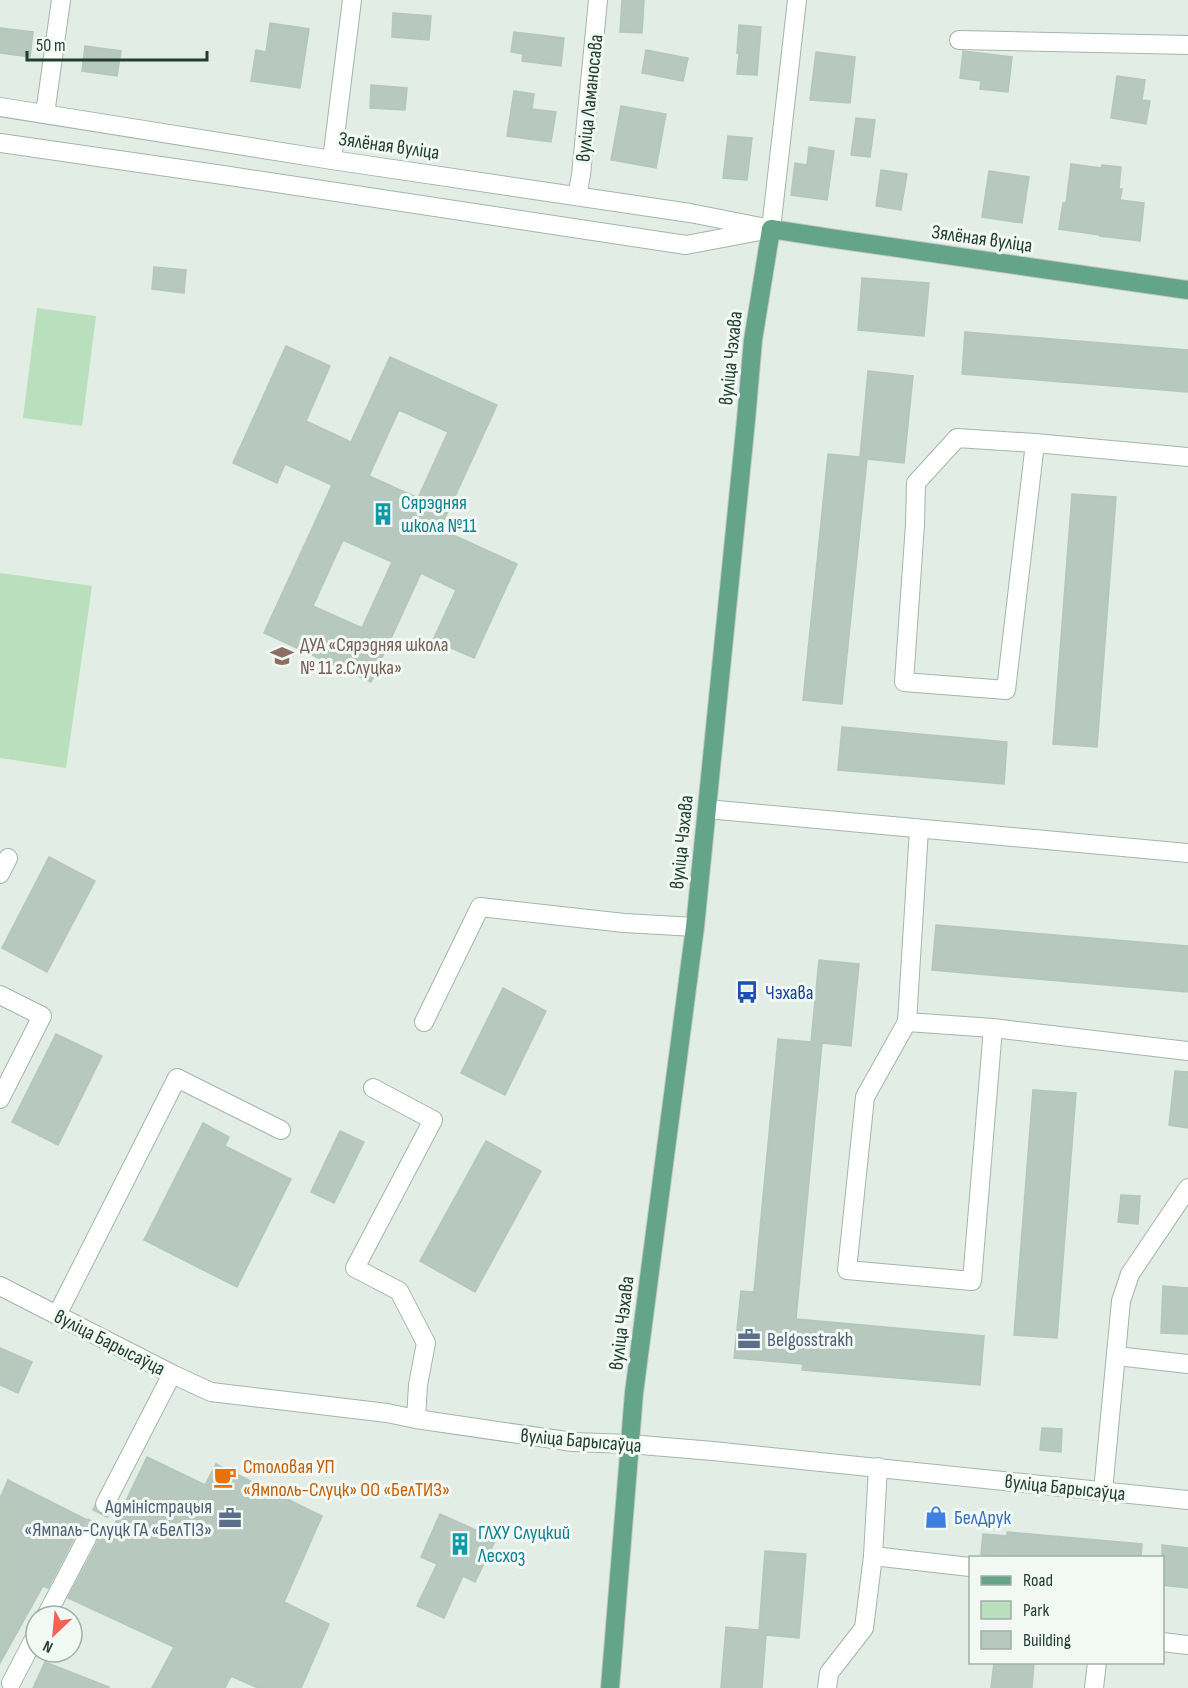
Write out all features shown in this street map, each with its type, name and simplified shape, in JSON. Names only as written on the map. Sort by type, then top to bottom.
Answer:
[{"type":"main road","name":"Зялёная вуліца","points":[[771,228],[1188,290]]},
{"type":"main road","name":"вуліца Чэхава","points":[[610,1688],[629,1444],[695,927],[747,420],[753,340],[771,228]]},
{"type":"street","points":[[45,114],[61,0]]},
{"type":"street","points":[[332,160],[352,0]]},
{"type":"street","name":"вуліца Ламаносава","points":[[577,196],[598,0]]},
{"type":"street","name":"вуліца Чэхава","points":[[771,228],[797,0]]},
{"type":"street","points":[[959,40],[1188,45]]},
{"type":"street","name":"Зялёная вуліца","points":[[0,107],[332,160],[690,213],[771,228]]},
{"type":"street","name":"Зялёная вуліца","points":[[0,143],[686,245],[771,228]]},
{"type":"street","points":[[1035,443],[1006,690],[904,682],[916,483],[957,438],[1035,443],[1188,457]]},
{"type":"street","points":[[707,809],[1188,853]]},
{"type":"street","points":[[919,829],[907,1022],[865,1097],[847,1270],[972,1281],[993,1028]]},
{"type":"street","points":[[423,1022],[480,907],[624,923],[695,927]]},
{"type":"street","points":[[0,995],[42,1016],[0,1099]]},
{"type":"street","points":[[907,1022],[993,1028],[1188,1051]]},
{"type":"street","points":[[57,1315],[177,1078],[281,1130]]},
{"type":"street","points":[[373,1088],[433,1120],[355,1268],[399,1291],[426,1343],[418,1385],[416,1419]]},
{"type":"street","points":[[1103,1491],[1121,1301],[1130,1274],[1188,1188]]},
{"type":"street","name":"вуліца Барысаўца","points":[[0,1286],[211,1392],[387,1413],[573,1442],[629,1444],[878,1467],[1188,1500]]},
{"type":"street","points":[[1117,1356],[1188,1364]]},
{"type":"street","points":[[105,1504],[172,1374]]},
{"type":"street","points":[[827,1688],[829,1673],[864,1628],[873,1556],[878,1467]]},
{"type":"street","points":[[52,1604],[87,1538]]},
{"type":"street","points":[[873,1556],[969,1567]]},
{"type":"street","points":[[1164,1642],[1188,1645]]},
{"type":"street","points":[[11,1683],[24,1658]]},
{"type":"street","points":[[1094,1688],[1097,1664]]},
{"type":"green space","points":[[37,308],[96,316],[82,426],[23,418]]},
{"type":"green space","points":[[0,573],[92,586],[66,768],[0,758]]},
{"type":"building","points":[[622,0],[644,0],[642,33],[620,32]]},
{"type":"building","points":[[393,13],[431,16],[429,40],[392,37]]},
{"type":"building","points":[[270,23],[309,29],[300,88],[251,81],[256,50],[266,52]]},
{"type":"building","points":[[739,25],[761,27],[757,75],[737,74]]},
{"type":"building","points":[[0,28],[33,32],[30,57],[0,53]]},
{"type":"building","points":[[514,32],[564,38],[561,66],[522,61],[523,54],[511,52]]},
{"type":"building","points":[[85,46],[121,51],[117,76],[82,71]]},
{"type":"building","points":[[646,50],[688,58],[683,81],[642,73]]},
{"type":"building","points":[[963,51],[1012,57],[1008,92],[980,89],[981,81],[960,78]]},
{"type":"building","points":[[816,52],[855,57],[850,103],[810,100]]},
{"type":"building","points":[[1117,76],[1145,80],[1142,100],[1150,101],[1146,124],[1111,118]]},
{"type":"building","points":[[371,85],[407,88],[405,110],[370,108]]},
{"type":"building","points":[[514,91],[534,94],[532,109],[556,112],[551,142],[507,136]]},
{"type":"building","points":[[621,106],[666,114],[656,168],[611,160]]},
{"type":"building","points":[[856,118],[875,120],[870,157],[851,155]]},
{"type":"building","points":[[728,136],[752,138],[747,180],[723,178]]},
{"type":"building","points":[[809,147],[834,151],[827,200],[791,195],[795,163],[807,165]]},
{"type":"building","points":[[1071,164],[1101,168],[1102,165],[1121,167],[1120,200],[1144,203],[1140,241],[1059,229],[1063,203],[1066,203]]},
{"type":"building","points":[[881,170],[907,174],[901,210],[876,206]]},
{"type":"building","points":[[989,171],[1029,177],[1022,223],[982,217]]},
{"type":"building","points":[[154,267],[186,270],[184,293],[152,289]]},
{"type":"building","points":[[862,278],[929,283],[924,336],[858,330]]},
{"type":"building","points":[[965,332],[1188,350],[1188,392],[962,374]]},
{"type":"building","name":"Сярэдняя школа №11","points":[[286,346],[330,366],[306,421],[351,442],[390,357],[497,405],[440,529],[517,564],[474,658],[433,640],[456,590],[421,573],[371,682],[264,633],[332,485],[285,464],[277,483],[233,463]],"holes":[[[399,410],[448,432],[418,498],[369,476]],[[343,540],[392,562],[362,628],[313,606]]]},
{"type":"building","points":[[868,371],[913,376],[904,463],[867,459],[842,704],[803,700],[828,454],[860,457]]},
{"type":"building","points":[[1072,494],[1116,497],[1097,747],[1053,744]]},
{"type":"building","points":[[842,727],[1007,742],[1004,784],[838,770]]},
{"type":"building","points":[[49,857],[95,881],[47,972],[2,948]]},
{"type":"building","points":[[936,925],[1188,946],[1188,992],[932,970]]},
{"type":"building","points":[[819,960],[859,964],[851,1046],[822,1043],[796,1319],[984,1336],[980,1385],[802,1370],[803,1364],[734,1358],[741,1291],[754,1292],[778,1039],[811,1042]]},
{"type":"building","points":[[503,988],[546,1011],[505,1095],[461,1073]]},
{"type":"building","points":[[56,1034],[102,1056],[58,1145],[12,1122]]},
{"type":"building","points":[[1175,1071],[1188,1072],[1188,1128],[1169,1125]]},
{"type":"building","points":[[1033,1090],[1076,1093],[1057,1338],[1014,1335]]},
{"type":"building","points":[[203,1123],[229,1137],[225,1146],[291,1179],[237,1287],[144,1240]]},
{"type":"building","points":[[340,1131],[364,1142],[334,1203],[311,1192]]},
{"type":"building","points":[[486,1141],[541,1171],[475,1292],[420,1261]]},
{"type":"building","points":[[1121,1195],[1140,1196],[1138,1224],[1118,1222]]},
{"type":"building","points":[[1163,1286],[1188,1288],[1188,1334],[1161,1333]]},
{"type":"building","points":[[0,1348],[32,1362],[18,1393],[0,1385]]},
{"type":"building","points":[[1042,1428],[1062,1429],[1061,1452],[1040,1450]]},
{"type":"building","points":[[147,1457],[205,1485],[216,1464],[322,1516],[284,1602],[329,1624],[301,1688],[258,1688],[231,1676],[225,1688],[152,1688],[174,1647],[68,1598],[97,1543],[97,1533],[93,1528],[87,1527],[77,1533],[48,1588],[43,1586],[33,1604],[24,1604],[24,1620],[0,1663],[0,1498],[8,1480],[111,1532]]},
{"type":"building","name":"ГЛХУ Слуцкий Лесхоз","points":[[440,1514],[496,1539],[475,1582],[463,1576],[444,1618],[417,1606],[437,1564],[421,1557]]},
{"type":"building","points":[[1007,1532],[1142,1544],[1141,1556],[981,1554],[983,1534],[1007,1536]]},
{"type":"building","points":[[1162,1545],[1188,1548],[1188,1588],[1164,1585],[1164,1556],[1162,1556]]},
{"type":"building","points":[[765,1551],[806,1554],[799,1638],[766,1635],[762,1688],[721,1688],[726,1627],[759,1630]]},
{"type":"building","points":[[44,1664],[50,1664],[109,1687],[109,1688],[33,1688]]},
{"type":"building","points":[[994,1664],[1034,1664],[1032,1688],[991,1688]]},
{"type":"tunnel","points":[[87,1538],[105,1504]]},
{"type":"place","name":"Сярэдняя школа №11","points":[[383,514]]},
{"type":"place","name":"ДУА «Сярэдняя школа № 11 г.Слуцка»","points":[[282,656]]},
{"type":"place","name":"Чэхава","points":[[747,992]]},
{"type":"place","name":"Belgosstrakh","points":[[749,1339]]},
{"type":"place","name":"Столовая УП «Ямполь-Слуцк» ОО «БелТИЗ»","points":[[225,1477]]},
{"type":"place","name":"БелДрук","points":[[936,1517]]},
{"type":"place","name":"Адміністрацыя «Ямпаль-Слуцк ГА «БелТІЗ»","points":[[230,1518]]},
{"type":"place","name":"ГЛХУ Слуцкий Лесхоз","points":[[460,1544]]}]
